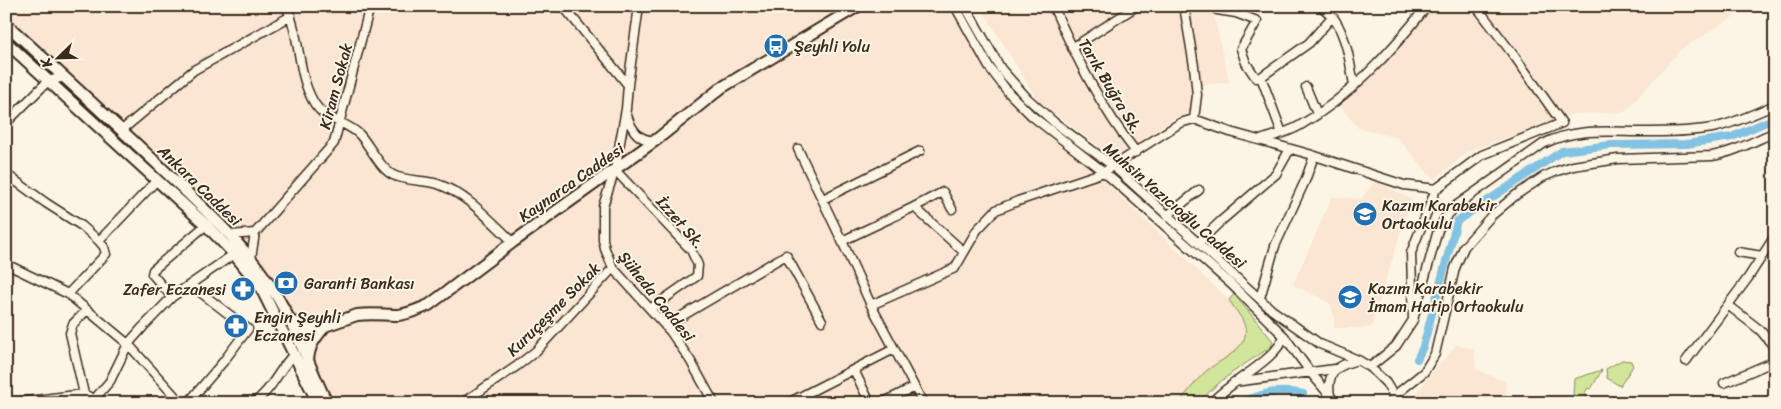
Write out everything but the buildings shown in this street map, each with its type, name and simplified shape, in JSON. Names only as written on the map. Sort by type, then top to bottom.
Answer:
[{"type":"main road","name":"Kaynarca Caddesi","points":[[292,337],[368,313],[398,315],[414,312],[429,305],[513,242],[656,140],[721,88],[858,6]]},
{"type":"main road","name":"Ankara Caddesi","points":[[6,24],[122,130],[230,235],[251,258],[268,282],[290,322],[294,354],[318,403]]},
{"type":"main road","name":"Ankara Caddesi","points":[[6,42],[206,225],[234,254],[260,286],[308,362],[327,403]]},
{"type":"main road","points":[[290,322],[326,325]]},
{"type":"main road","points":[[308,362],[312,342],[326,325]]},
{"type":"street","points":[[286,6],[298,40],[303,71],[313,101],[321,112],[358,133],[392,175],[437,184],[460,194],[486,215],[513,242]]},
{"type":"street","name":"Kiram Sokak","points":[[255,233],[334,143],[370,6]]},
{"type":"street","points":[[563,6],[628,85]]},
{"type":"street","name":"Şüheda Caddesi","points":[[639,6],[626,109],[615,170],[603,206],[602,220],[605,248],[613,268],[665,326],[690,360],[714,403]]},
{"type":"street","name":"Muhsin Yazıcıoğlu Caddesi","points":[[955,6],[989,67],[1008,92],[1032,116],[1104,172],[1231,284],[1284,336],[1310,373],[1333,400]]},
{"type":"street","name":"Muhsin Yazıcıoğlu Caddesi","points":[[965,6],[1001,68],[1027,98],[1055,123],[1113,166],[1272,310],[1320,344],[1370,367],[1383,380],[1394,400]]},
{"type":"street","name":"Tarık Buğra Sk.","points":[[1053,6],[1072,48],[1116,127],[1136,152]]},
{"type":"street","points":[[1072,48],[1137,6]]},
{"type":"street","points":[[1184,6],[1197,95],[1194,119]]},
{"type":"street","points":[[1260,140],[1298,127],[1354,85],[1370,72],[1405,34],[1426,6]]},
{"type":"street","points":[[1413,320],[1411,253],[1436,189],[1482,155],[1562,123],[1476,6]]},
{"type":"street","points":[[1325,8],[1332,17],[1344,42],[1354,85]]},
{"type":"street","points":[[1217,10],[1236,13],[1257,21],[1241,49],[1246,62],[1256,78],[1261,77],[1309,43],[1332,17]]},
{"type":"street","points":[[122,130],[194,70],[291,16]]},
{"type":"street","points":[[6,123],[48,81],[64,77]]},
{"type":"street","points":[[1261,77],[1282,133]]},
{"type":"street","points":[[1306,87],[1317,114]]},
{"type":"street","points":[[1370,367],[1396,346],[1413,320],[1438,230],[1445,218],[1457,205],[1544,144],[1557,137],[1582,132],[1661,132],[1716,127],[1775,105]]},
{"type":"street","points":[[626,109],[634,132],[649,141],[656,140]]},
{"type":"street","points":[[871,305],[955,268],[977,230],[996,210],[1104,172],[1180,123],[1194,119],[1404,185],[1436,189]]},
{"type":"street","points":[[1394,400],[1424,372],[1434,354],[1455,268],[1464,248],[1491,216],[1531,184],[1557,170],[1618,159],[1724,154],[1775,132]]},
{"type":"street","points":[[798,149],[871,305],[922,403]]},
{"type":"street","points":[[1199,242],[1220,221],[1276,174],[1290,149]]},
{"type":"street","points":[[823,199],[920,151]]},
{"type":"street","points":[[1260,298],[1275,246],[1305,181],[1314,156]]},
{"type":"street","name":"İzzet Sk.","points":[[615,170],[682,240],[698,261],[697,276],[650,309]]},
{"type":"street","points":[[6,174],[82,226],[104,247],[106,254],[68,294]]},
{"type":"street","points":[[99,241],[156,180]]},
{"type":"street","points":[[1168,215],[1199,190]]},
{"type":"street","points":[[842,241],[943,192],[952,208]]},
{"type":"street","points":[[914,207],[964,252]]},
{"type":"street","points":[[172,297],[152,274],[153,270],[206,225]]},
{"type":"street","points":[[230,235],[255,233],[251,258]]},
{"type":"street","points":[[1686,361],[1728,305],[1775,236]]},
{"type":"street","points":[[1738,252],[1762,256]]},
{"type":"street","points":[[93,400],[110,381],[128,344],[172,297],[234,254]]},
{"type":"street","points":[[665,326],[786,255],[822,321]]},
{"type":"street","points":[[6,264],[68,294],[128,344],[181,403]]},
{"type":"street","name":"Kuruçeşme Sokak","points":[[462,403],[536,351],[613,268]]},
{"type":"street","points":[[188,403],[248,329],[191,285]]},
{"type":"street","points":[[1728,305],[1760,330],[1775,348]]},
{"type":"street","points":[[84,394],[70,333],[73,324],[87,310]]},
{"type":"street","points":[[1210,403],[1234,382],[1271,356],[1281,345],[1284,336]]},
{"type":"street","points":[[788,403],[894,349]]},
{"type":"street","points":[[253,403],[264,400],[285,364],[294,354]]},
{"type":"street","points":[[1234,382],[1335,369],[1346,363],[1358,360]]},
{"type":"street","points":[[1724,383],[1775,361]]},
{"type":"street","points":[[1333,400],[1330,382],[1335,369]]},
{"type":"street","points":[[854,370],[870,403]]},
{"type":"street","points":[[882,403],[914,387]]},
{"type":"street","points":[[6,399],[10,403],[84,394],[102,403]]},
{"type":"shaded area","points":[[6,6],[851,6],[862,11],[872,6],[949,6],[994,86],[1019,111],[1092,169],[1229,300],[1243,321],[1245,336],[1239,349],[1205,373],[1179,403],[330,403],[258,260],[232,230],[6,20]]},
{"type":"shaded area","points":[[980,6],[1212,6],[1229,82],[1201,85],[1199,113],[1174,118],[1116,159],[1038,101]]},
{"type":"shaded area","points":[[1420,6],[1751,6],[1680,50],[1625,112],[1574,114],[1563,117],[1467,152],[1434,180],[1398,138],[1358,128],[1332,96],[1367,67],[1401,31]]},
{"type":"shaded area","points":[[1375,181],[1411,199],[1371,328],[1334,328],[1334,317],[1330,303],[1293,285],[1332,197],[1361,199]]},
{"type":"shaded area","points":[[1456,345],[1474,349],[1476,369],[1505,382],[1507,403],[1413,403],[1415,395]]},
{"type":"green space","points":[[1234,294],[1273,341],[1271,347],[1224,379],[1199,403],[1179,403],[1204,373],[1235,351],[1245,338],[1242,319],[1229,300]]},
{"type":"green space","points":[[1622,360],[1631,361],[1633,366],[1620,386],[1607,378],[1606,369]]},
{"type":"green space","points":[[1602,370],[1591,389],[1588,388],[1584,394],[1587,396],[1582,402],[1573,395],[1574,379]]},
{"type":"waterway","points":[[1417,359],[1423,347],[1457,221],[1562,151],[1611,145],[1686,144],[1732,137],[1775,118]]},
{"type":"waterway","points":[[1238,403],[1277,392],[1303,394]]},
{"type":"place","name":"Şeyhli Yolu","points":[[776,46]]},
{"type":"place","name":"Kazım Karabekir Ortaokulu","points":[[1365,214]]},
{"type":"place","name":"Garanti Bankası","points":[[286,283]]},
{"type":"place","name":"Zafer Eczanesi","points":[[243,289]]},
{"type":"place","name":"Kazım Karabekir İmam Hatip Ortaokulu","points":[[1350,297]]},
{"type":"place","name":"Engin Şeyhli Eczanesi","points":[[236,326]]}]
